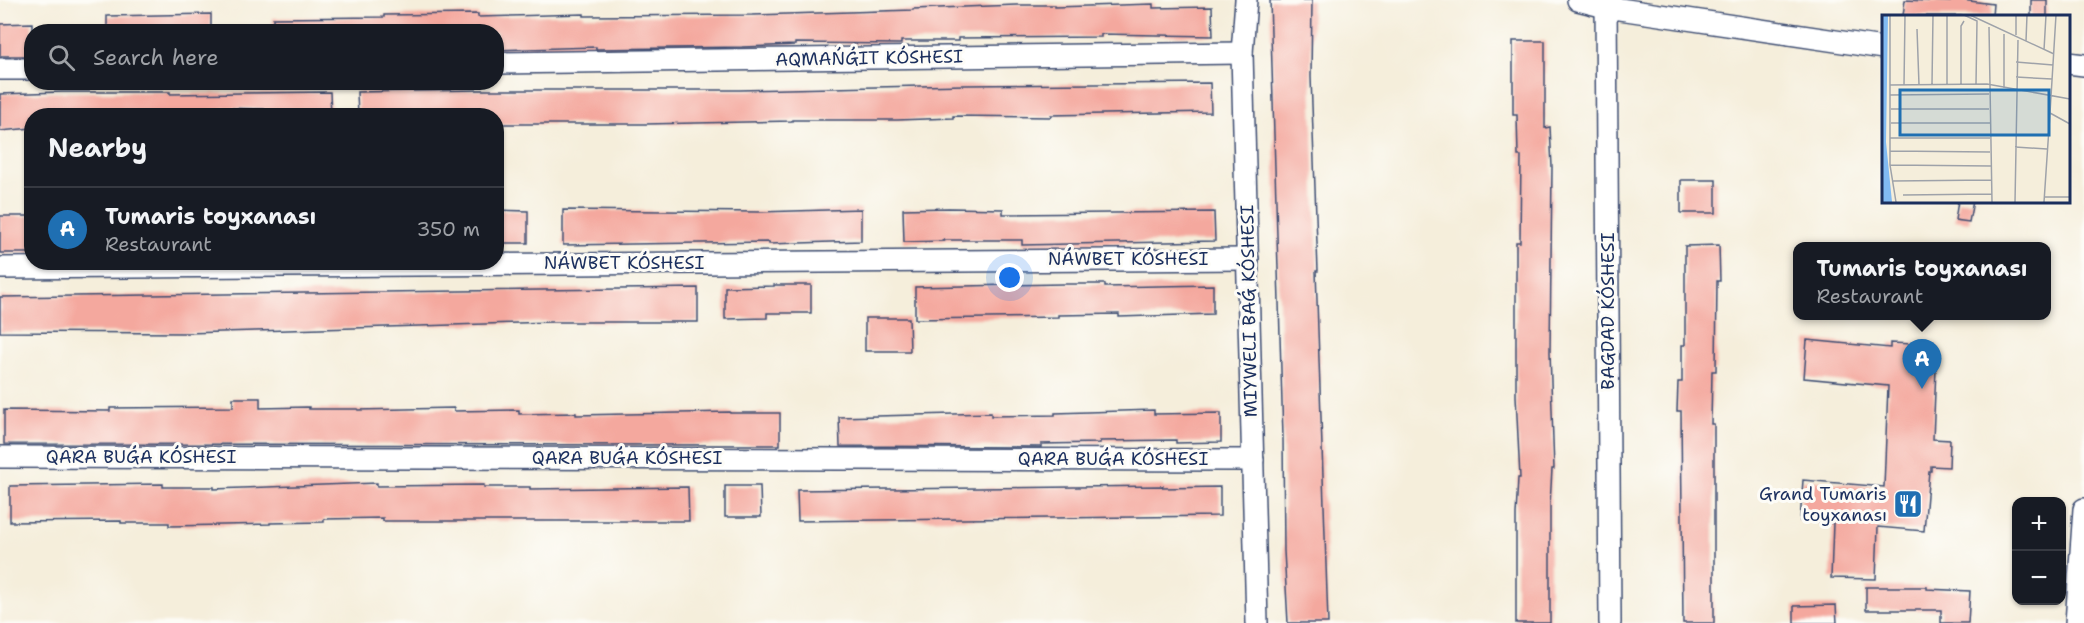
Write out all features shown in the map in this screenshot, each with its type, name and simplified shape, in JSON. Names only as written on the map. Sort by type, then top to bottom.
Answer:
[{"type":"street","name":"MIYWELI BAǴ KÓSHESI","points":[[1246,0],[1242,53],[1257,623]]},
{"type":"street","points":[[1578,0],[1882,48]]},
{"type":"street","name":"BAGDAD KÓSHESI","points":[[1606,3],[1610,623]]},
{"type":"street","points":[[504,63],[1242,53]]},
{"type":"street","points":[[2069,63],[2084,65]]},
{"type":"street","points":[[0,69],[24,69]]},
{"type":"street","name":"NÁWBET KÓSHESI","points":[[504,264],[1248,259]]},
{"type":"street","name":"NÁWBET KÓSHESI","points":[[0,268],[24,268]]},
{"type":"street","name":"QARA BUǴA KÓSHESI","points":[[0,457],[1253,460]]},
{"type":"street","points":[[2076,623],[2084,509]]},
{"type":"building","points":[[1270,0],[1312,0],[1311,77],[1328,623],[1288,623],[1284,551],[1283,437]]},
{"type":"building","points":[[1905,0],[1950,2],[1950,0],[1962,0],[1993,4],[1992,15],[1903,15]]},
{"type":"building","points":[[2031,0],[2047,0],[2047,15],[2031,15]]},
{"type":"building","points":[[1153,4],[1153,8],[1212,7],[1213,36],[1101,34],[1101,37],[958,38],[958,41],[901,41],[901,44],[795,43],[795,45],[742,47],[504,50],[504,24],[273,24],[273,18],[384,17],[384,15],[478,14],[478,17],[584,14],[584,16],[752,15],[1016,5],[1055,5],[1055,7]]},
{"type":"building","points":[[211,14],[211,24],[107,24],[107,16]]},
{"type":"building","points":[[32,23],[24,24],[24,56],[0,56],[0,24]]},
{"type":"building","points":[[1513,41],[1545,41],[1545,128],[1550,127],[1552,167],[1550,352],[1554,469],[1552,469],[1550,505],[1550,623],[1516,623],[1516,515],[1518,478],[1520,478],[1516,396],[1516,242],[1520,242],[1521,156],[1518,156],[1517,115],[1513,115]]},
{"type":"building","points":[[1210,83],[1211,112],[1051,115],[1051,117],[953,116],[953,118],[897,120],[504,124],[504,108],[358,108],[357,92],[740,90]]},
{"type":"building","points":[[330,92],[331,108],[24,108],[24,129],[0,131],[0,94]]},
{"type":"building","points":[[1681,180],[1716,180],[1716,213],[1681,213]]},
{"type":"building","points":[[1958,202],[1973,202],[1969,222],[1955,220]]},
{"type":"building","points":[[861,209],[861,241],[563,245],[563,210],[759,212]]},
{"type":"building","points":[[903,209],[1003,209],[1003,214],[1214,212],[1215,241],[1022,245],[1022,240],[904,242]]},
{"type":"building","points":[[504,210],[528,211],[528,243],[504,243]]},
{"type":"building","points":[[0,216],[24,216],[24,253],[0,253]]},
{"type":"building","points":[[1719,245],[1720,281],[1717,281],[1716,371],[1712,371],[1711,424],[1714,424],[1714,623],[1683,623],[1681,411],[1677,411],[1678,382],[1682,382],[1682,345],[1685,345],[1685,246]]},
{"type":"building","points":[[1105,284],[1105,287],[1213,285],[1213,314],[915,319],[915,287]]},
{"type":"building","points":[[811,285],[811,313],[767,313],[767,318],[725,319],[725,287]]},
{"type":"building","points":[[698,288],[698,322],[552,322],[187,333],[0,332],[0,297]]},
{"type":"building","points":[[865,318],[909,318],[910,351],[865,351]]},
{"type":"building","points":[[1807,340],[1890,348],[1890,343],[1937,345],[1933,439],[1950,440],[1949,467],[1931,466],[1931,471],[1929,471],[1924,531],[1878,527],[1876,579],[1831,578],[1833,523],[1800,521],[1803,480],[1884,487],[1888,386],[1804,378]]},
{"type":"building","points":[[233,398],[260,398],[260,408],[309,407],[309,409],[358,410],[454,408],[454,411],[519,410],[519,414],[576,413],[576,415],[780,413],[780,445],[4,444],[4,410],[110,411],[110,408],[233,407]]},
{"type":"building","points":[[1154,410],[1154,414],[1221,413],[1221,442],[1100,441],[1100,443],[1041,444],[1041,447],[840,446],[839,417],[991,413],[991,416],[1055,415],[1055,413]]},
{"type":"building","points":[[377,483],[377,486],[484,485],[484,487],[530,487],[530,489],[688,487],[689,521],[383,521],[383,518],[169,526],[169,523],[121,523],[121,521],[10,522],[10,486],[163,484],[163,487],[214,487],[214,489]]},
{"type":"building","points":[[725,486],[760,486],[761,517],[725,517]]},
{"type":"building","points":[[1163,486],[1163,488],[1220,487],[1220,516],[798,521],[797,490]]},
{"type":"building","points":[[1866,587],[1927,587],[1927,589],[1970,591],[1968,623],[1941,623],[1941,610],[1866,610]]},
{"type":"building","points":[[1836,605],[1837,623],[1794,623],[1794,606]]},
{"type":"place","name":"Tumaris toyxanası","points":[[1922,389]]},
{"type":"place","name":"Grand Tumaris toyxanası","points":[[1908,504]]}]
